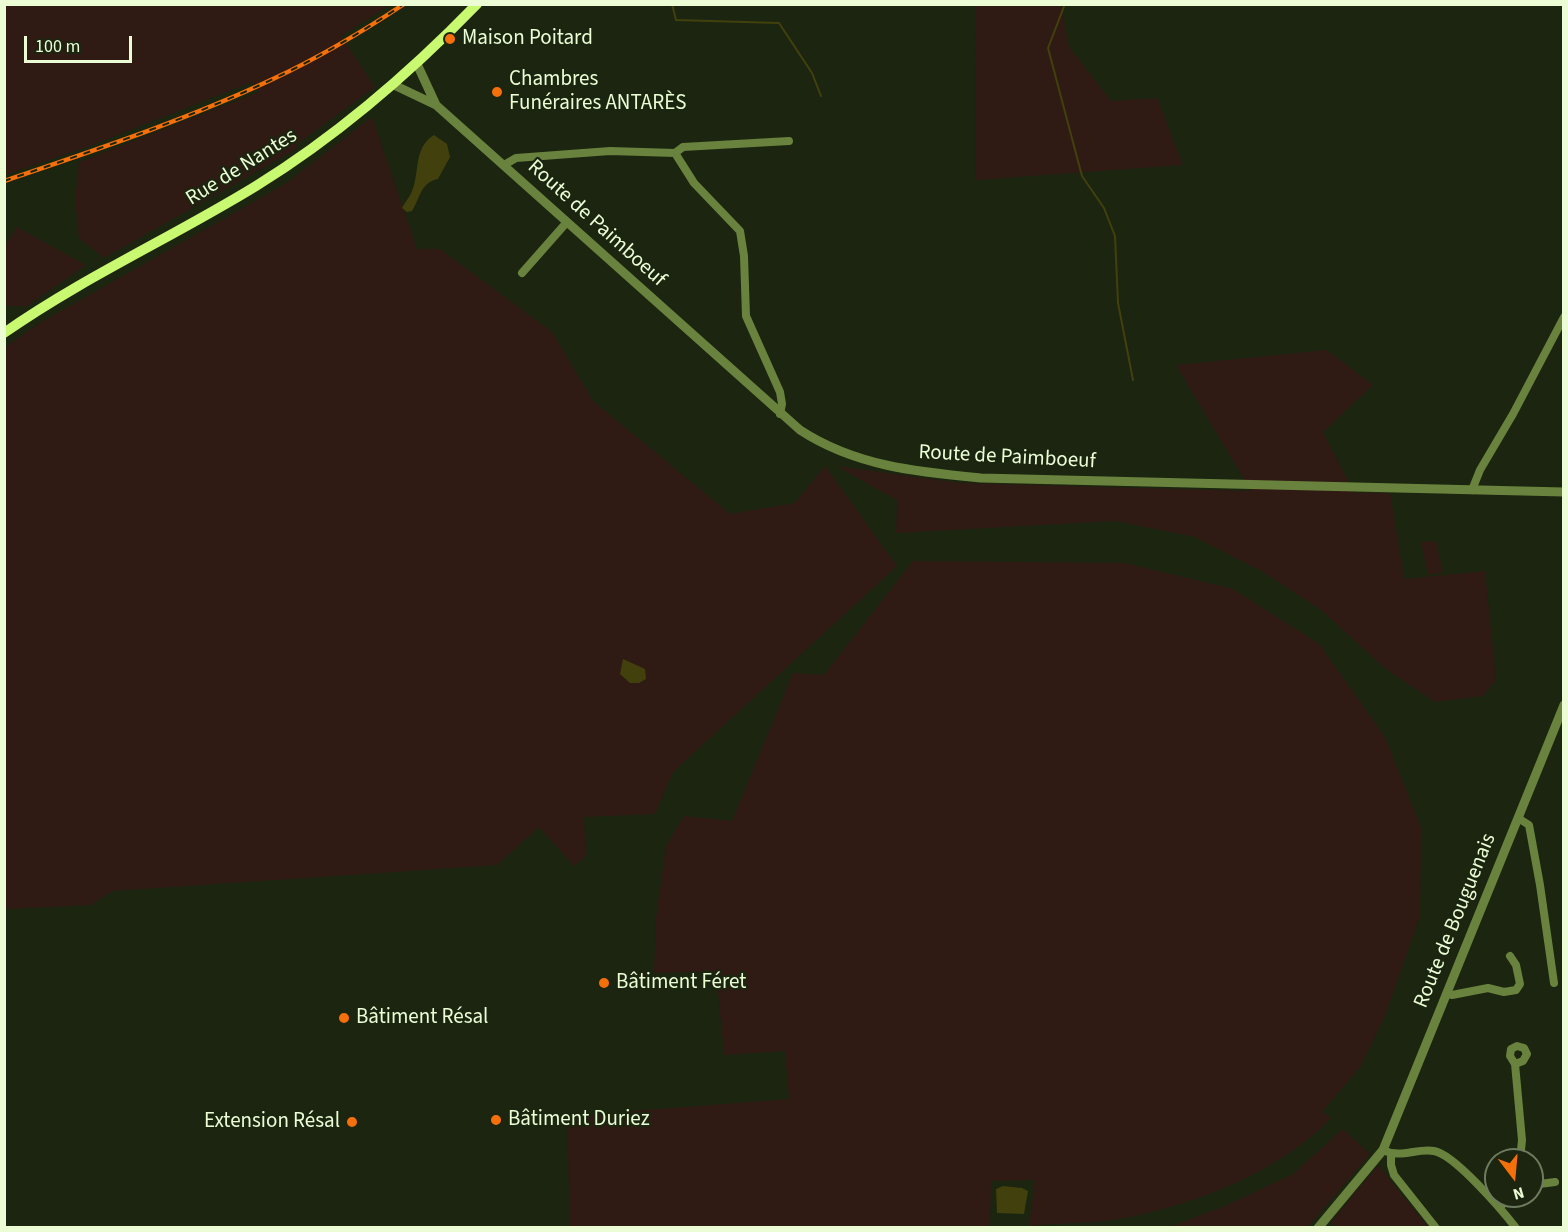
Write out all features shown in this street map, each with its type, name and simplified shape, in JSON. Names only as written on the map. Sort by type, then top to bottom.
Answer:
[{"type":"main road","name":"Rue de Nantes","points":[[4,333],[71,290],[265,180],[312,148],[394,85],[477,4]]},
{"type":"street","name":"Route de Paimboeuf","points":[[417,63],[436,105]]},
{"type":"street","name":"Route de Paimboeuf","points":[[394,85],[436,105],[780,414],[800,430],[832,449],[874,463],[910,471],[981,478],[1563,492]]},
{"type":"street","points":[[504,165],[516,158],[610,151],[675,153],[683,147],[789,141]]},
{"type":"street","points":[[675,153],[694,183],[740,231],[744,256],[746,316],[780,392],[782,404],[780,414]]},
{"type":"street","points":[[522,273],[567,222]]},
{"type":"street","points":[[1472,490],[1480,470],[1513,414],[1563,317]]},
{"type":"street","name":"Route de Bouguenais","points":[[1318,1227],[1387,1152],[1447,993],[1563,705]]},
{"type":"street","points":[[1518,818],[1529,825],[1554,982]]},
{"type":"street","points":[[1447,993],[1452,995],[1488,988],[1503,992],[1516,990],[1520,984],[1516,965],[1510,956]]},
{"type":"street","points":[[1515,1064],[1521,1148]]},
{"type":"street","points":[[1436,1227],[1394,1175],[1387,1152],[1429,1150],[1442,1154],[1484,1193]]},
{"type":"street","points":[[1544,1183],[1555,1182]]},
{"type":"street","points":[[1500,1208],[1516,1227]]},
{"type":"shaded area","points":[[4,5],[390,5],[341,36],[375,87],[296,145],[298,148],[104,258],[79,238],[75,199],[79,162],[259,92],[252,82],[90,146],[5,175]]},
{"type":"shaded area","points":[[975,5],[1061,5],[1069,47],[1111,101],[1157,98],[1183,165],[976,180]]},
{"type":"shaded area","points":[[372,117],[417,249],[440,249],[552,332],[593,401],[730,514],[795,503],[825,466],[897,566],[673,772],[655,814],[584,817],[586,856],[574,866],[539,827],[497,865],[113,891],[91,905],[5,909],[4,348],[38,324],[285,184]]},
{"type":"shaded area","points":[[434,135],[447,144],[450,157],[438,179],[424,187],[412,211],[407,212],[402,208],[412,191],[420,153],[427,140]]},
{"type":"shaded area","points":[[17,227],[86,265],[27,306],[5,306],[5,246]]},
{"type":"shaded area","points":[[1327,350],[1373,385],[1323,432],[1354,493],[1390,493],[1404,579],[1485,571],[1496,680],[1483,696],[1435,702],[1387,670],[1321,610],[1263,572],[1195,537],[1116,521],[896,533],[897,500],[836,466],[959,483],[1251,491],[1176,365]]},
{"type":"shaded area","points":[[1436,541],[1443,572],[1428,575],[1421,542]]},
{"type":"shaded area","points":[[913,561],[1125,563],[1233,589],[1319,644],[1385,737],[1421,827],[1420,916],[1385,1016],[1360,1067],[1322,1112],[1331,1118],[1288,1154],[1236,1183],[1208,1194],[1180,1204],[1125,1218],[1029,1226],[1035,1180],[991,1181],[990,1227],[570,1227],[567,1116],[789,1099],[785,1051],[724,1055],[714,972],[654,973],[656,917],[666,846],[684,816],[732,821],[793,673],[824,675]]},
{"type":"shaded area","points":[[623,659],[645,669],[646,679],[639,683],[630,683],[620,674]]},
{"type":"shaded area","points":[[1343,1129],[1370,1154],[1308,1227],[1162,1227],[1175,1225],[1225,1206],[1293,1174]]},
{"type":"shaded area","points":[[1378,1165],[1428,1227],[1337,1227],[1331,1222]]},
{"type":"shaded area","points":[[1003,1186],[1028,1191],[1024,1214],[997,1213],[996,1189]]},
{"type":"waterway","points":[[672,4],[676,20],[779,23],[812,73],[821,96]]},
{"type":"waterway","points":[[1065,4],[1048,48],[1082,176],[1104,208],[1115,236],[1118,303],[1133,380]]},
{"type":"railway","points":[[4,181],[140,134],[240,94],[323,53],[404,4]]},
{"type":"place","name":"Maison Poitard","points":[[450,39]]},
{"type":"place","name":"Chambres Funéraires ANTARÈS","points":[[497,92]]},
{"type":"place","name":"Bâtiment Féret","points":[[604,983]]},
{"type":"place","name":"Bâtiment Résal","points":[[344,1018]]},
{"type":"place","name":"Bâtiment Duriez","points":[[496,1120]]},
{"type":"place","name":"Extension Résal","points":[[352,1122]]}]
